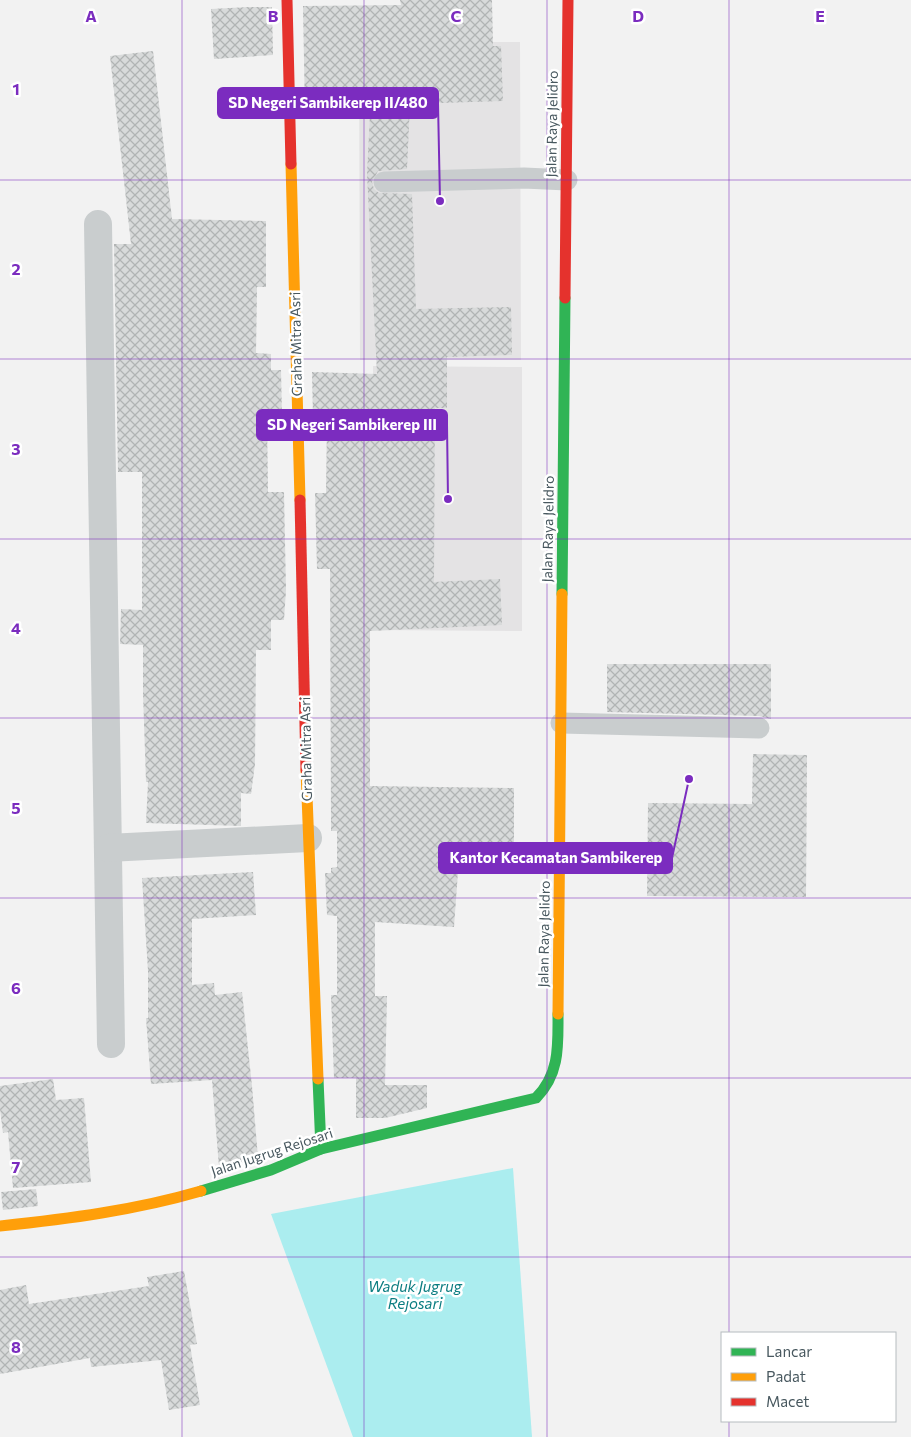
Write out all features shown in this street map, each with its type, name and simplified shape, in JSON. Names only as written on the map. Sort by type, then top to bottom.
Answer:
[{"type":"street","name":"Graha Mitra Asri","points":[[287,0],[308,838],[321,1150]]},
{"type":"street","name":"Jalan Raya Jelidro","points":[[558,1058],[568,0]]},
{"type":"street","points":[[98,224],[111,1044]]},
{"type":"street","points":[[108,848],[308,838]]},
{"type":"street","name":"Jalan Jugrug Rejosari","points":[[0,1226],[70,1219],[174,1199],[271,1170],[321,1150],[536,1098],[549,1083],[558,1058]]},
{"type":"lane","points":[[384,182],[524,178],[566,180]]},
{"type":"lane","points":[[561,723],[759,728]]},
{"type":"shaded area","points":[[359,42],[520,42],[521,360],[360,360]]},
{"type":"shaded area","points":[[373,366],[522,367],[522,631],[373,630]]},
{"type":"water","name":"Waduk Jugrug Rejosari","points":[[513,1168],[532,1437],[353,1437],[271,1214]]},
{"type":"building","points":[[400,0],[492,0],[493,46],[501,46],[503,101],[410,104],[407,169],[378,171],[372,182],[374,189],[379,193],[412,194],[416,309],[511,307],[512,355],[447,357],[447,408],[435,408],[434,582],[500,579],[502,625],[370,631],[370,786],[514,788],[514,858],[459,858],[454,927],[375,922],[375,996],[387,996],[385,1085],[427,1085],[427,1108],[385,1118],[356,1118],[356,1078],[334,1078],[331,995],[337,995],[337,916],[327,915],[325,873],[331,873],[331,868],[337,867],[337,831],[331,831],[330,569],[317,569],[315,493],[326,493],[327,419],[313,418],[312,372],[377,374],[367,174],[370,114],[305,114],[303,6],[401,5]]},
{"type":"building","points":[[272,7],[273,55],[214,59],[211,9]]},
{"type":"building","points":[[153,51],[172,219],[266,221],[266,287],[257,287],[256,353],[271,354],[271,370],[281,370],[282,417],[267,417],[268,492],[284,492],[286,590],[284,620],[271,620],[271,650],[256,650],[255,764],[251,794],[241,793],[241,826],[146,823],[148,782],[146,782],[143,645],[120,644],[121,609],[142,610],[142,472],[118,472],[114,244],[131,244],[110,56]]},
{"type":"building","points":[[607,664],[771,664],[771,719],[759,716],[607,712]]},
{"type":"building","points":[[753,754],[807,755],[806,897],[647,896],[648,803],[752,804]]},
{"type":"building","points":[[253,872],[256,915],[192,919],[192,985],[214,983],[215,995],[242,992],[258,1158],[231,1166],[219,1167],[212,1080],[151,1084],[146,1018],[148,1018],[148,971],[142,878]]},
{"type":"building","points":[[53,1079],[56,1100],[84,1098],[91,1182],[13,1188],[8,1132],[3,1133],[0,1086]]},
{"type":"building","points":[[36,1189],[38,1206],[3,1210],[1,1192]]},
{"type":"building","points":[[184,1271],[197,1344],[190,1345],[200,1405],[169,1410],[161,1360],[91,1367],[90,1358],[0,1374],[0,1290],[26,1285],[29,1304],[149,1286],[147,1277]]},
{"type":"traffic: fast","points":[[562,594],[565,298]]},
{"type":"traffic: fast","points":[[201,1191],[271,1170],[321,1149],[536,1098],[544,1089],[554,1069],[558,1014]]},
{"type":"traffic: fast","points":[[318,1079],[321,1149]]},
{"type":"traffic: slow","points":[[291,164],[300,500]]},
{"type":"traffic: slow","points":[[558,1014],[562,594]]},
{"type":"traffic: slow","points":[[306,770],[318,1079]]},
{"type":"traffic: slow","points":[[0,1226],[102,1213],[152,1204],[201,1191]]},
{"type":"traffic: jam","points":[[287,0],[291,164]]},
{"type":"traffic: jam","points":[[565,298],[568,0]]},
{"type":"traffic: jam","points":[[300,500],[306,770]]},
{"type":"place","name":"SD Negeri Sambikerep II/480","points":[[440,201]]},
{"type":"place","name":"SD Negeri Sambikerep III","points":[[448,499]]},
{"type":"place","name":"Kantor Kecamatan Sambikerep","points":[[689,779]]}]
